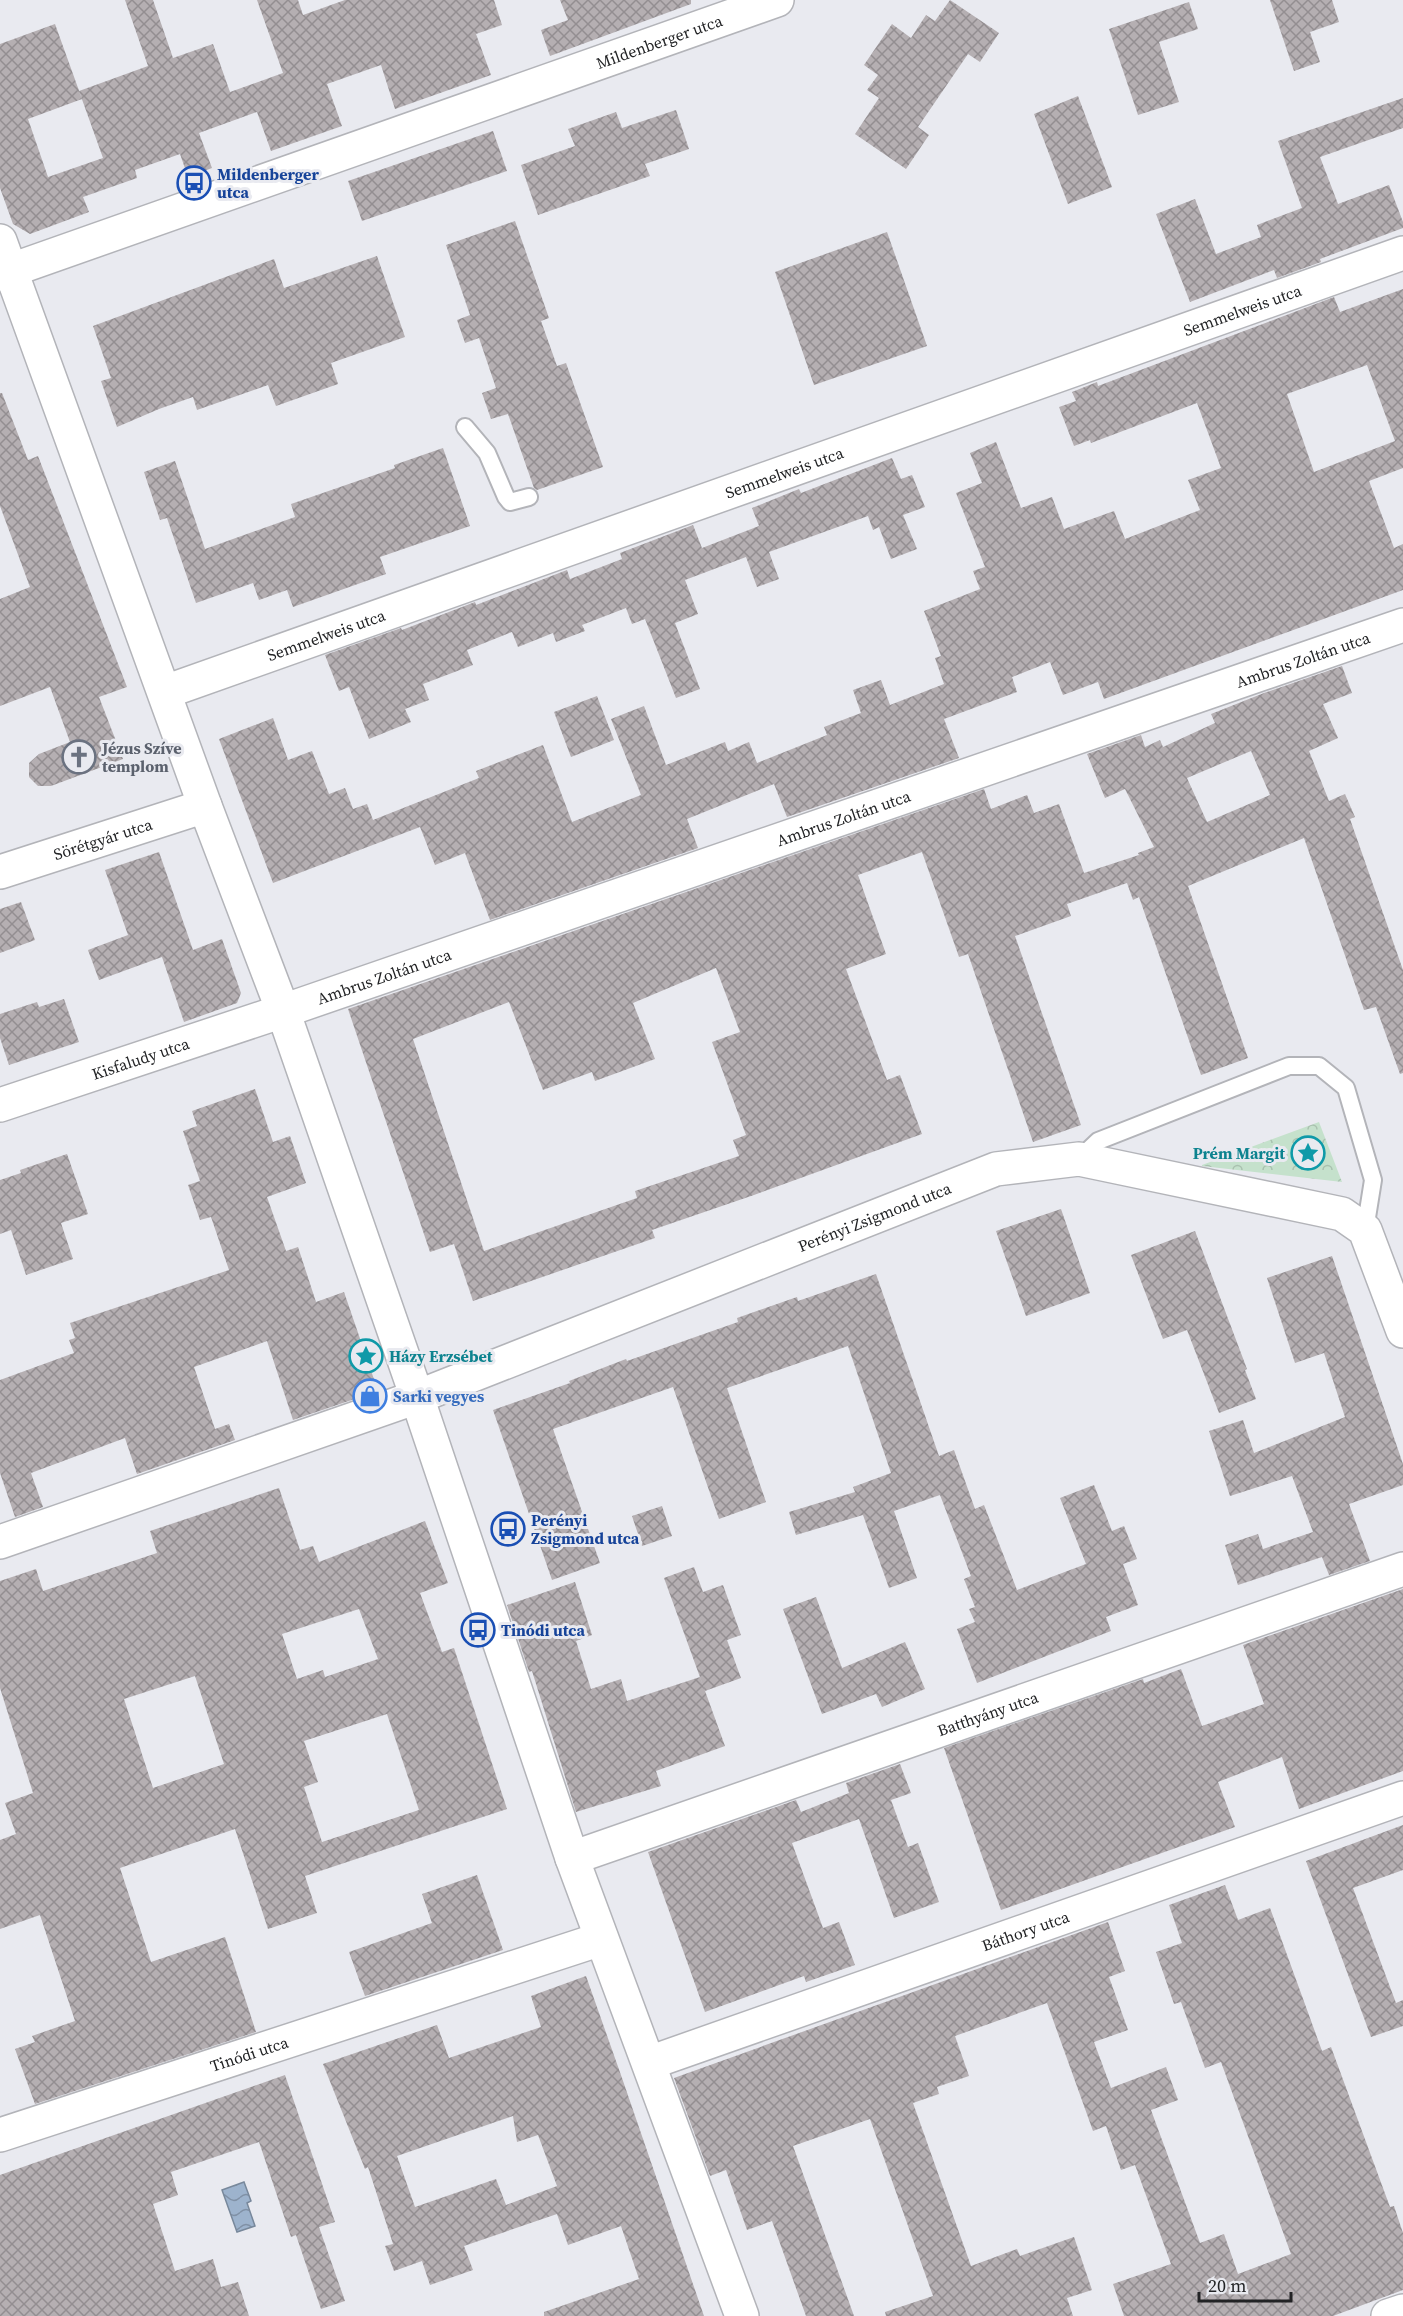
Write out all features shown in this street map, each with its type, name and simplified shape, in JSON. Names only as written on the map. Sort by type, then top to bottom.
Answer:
[{"type":"street","name":"Mildenberger utca","points":[[3,262],[777,0]]},
{"type":"street","name":"Semmelweis utca","points":[[165,692],[1403,254]]},
{"type":"street","points":[[3,262],[283,1011],[417,1398],[572,1858],[742,2316]]},
{"type":"street","name":"Ambrus Zoltán utca","points":[[283,1011],[1403,625]]},
{"type":"street","name":"Sörétgyár utca","points":[[0,872],[205,806]]},
{"type":"street","name":"Kisfaludy utca","points":[[0,1106],[283,1011]]},
{"type":"street","name":"Perényi Zsigmond utca","points":[[0,1542],[417,1398],[996,1169],[1078,1159],[1342,1214],[1365,1230]]},
{"type":"street","points":[[1365,1230],[1403,1331]]},
{"type":"street","name":"Batthyány utca","points":[[572,1858],[1403,1569]]},
{"type":"street","name":"Báthory utca","points":[[649,2063],[1403,1798]]},
{"type":"street","name":"Tinódi utca","points":[[0,2135],[601,1939]]},
{"type":"street","points":[[1388,2316],[1403,2311]]},
{"type":"lane","points":[[465,427],[487,453],[510,502],[529,497]]},
{"type":"lane","points":[[1078,1159],[1098,1141],[1108,1136],[1289,1066],[1319,1066],[1346,1088],[1373,1180],[1365,1230]]},
{"type":"green space","points":[[1319,1122],[1342,1182],[1202,1166],[1202,1165]]},
{"type":"water","points":[[244,2182],[251,2201],[247,2203],[255,2226],[237,2232],[222,2190]]},
{"type":"building","points":[[125,0],[153,0],[173,58],[213,44],[230,92],[283,73],[257,0],[298,0],[303,15],[345,0],[494,0],[502,25],[476,34],[491,75],[395,109],[381,65],[327,84],[342,126],[271,151],[257,112],[199,133],[212,168],[188,177],[180,154],[135,170],[137,178],[83,197],[89,212],[30,234],[13,224],[0,188],[0,44],[55,24],[79,91],[148,66]],"holes":[[[82,99],[103,158],[48,177],[28,119]]]},
{"type":"building","points":[[560,0],[691,0],[691,4],[550,56],[541,30],[568,20]]},
{"type":"building","points":[[950,0],[999,33],[980,62],[968,54],[918,127],[929,135],[906,169],[855,134],[879,98],[867,90],[878,75],[864,65],[892,24],[911,38],[926,15],[935,21]]},
{"type":"building","points":[[1270,0],[1332,0],[1339,22],[1310,32],[1320,62],[1294,71]]},
{"type":"building","points":[[1189,2],[1198,29],[1159,42],[1179,102],[1138,115],[1109,29]]},
{"type":"building","points":[[1078,96],[1112,187],[1068,204],[1034,114]]},
{"type":"building","points":[[1403,98],[1403,128],[1320,157],[1338,204],[1389,185],[1403,222],[1403,228],[1277,278],[1274,270],[1190,302],[1156,214],[1195,199],[1216,254],[1261,237],[1257,225],[1302,208],[1278,141]]},
{"type":"building","points":[[676,110],[689,149],[645,164],[650,176],[538,215],[521,165],[575,146],[568,129],[616,112],[622,128]]},
{"type":"building","points":[[493,131],[507,171],[362,221],[348,181]]},
{"type":"building","points":[[515,221],[549,318],[541,321],[557,366],[566,363],[603,467],[537,490],[534,488],[508,414],[491,419],[482,393],[496,388],[479,338],[465,343],[457,320],[470,315],[446,245]]},
{"type":"building","points":[[887,232],[927,346],[814,385],[775,272]]},
{"type":"building","points":[[377,256],[405,337],[331,363],[338,384],[276,406],[268,385],[197,410],[193,397],[117,427],[101,381],[111,378],[93,326],[274,259],[284,288]]},
{"type":"building","points":[[1403,289],[1403,468],[1369,481],[1394,548],[1403,544],[1403,590],[1104,699],[1098,682],[1063,695],[1050,662],[1012,677],[1017,692],[944,719],[959,758],[787,817],[774,784],[687,819],[698,848],[490,920],[465,853],[435,865],[420,827],[273,883],[219,739],[273,718],[288,760],[312,751],[329,794],[345,788],[353,809],[367,804],[373,820],[479,778],[476,771],[543,745],[572,822],[641,795],[611,719],[644,706],[666,765],[725,742],[728,751],[749,742],[757,763],[827,735],[824,727],[861,713],[853,690],[881,680],[890,705],[944,684],[935,658],[941,656],[924,611],[980,589],[973,571],[985,567],[956,493],[982,483],[970,453],[996,442],[1021,508],[1052,497],[1064,529],[1114,511],[1125,539],[1200,510],[1188,480],[1221,468],[1197,403],[1091,443],[1090,440],[1074,446],[1059,407],[1076,401],[1072,392],[1097,382],[1098,386],[1334,297],[1340,312]],"holes":[[[1367,365],[1395,441],[1314,472],[1287,394]]]},
{"type":"building","points":[[0,393],[2,393],[28,460],[38,456],[127,687],[99,697],[123,759],[51,786],[38,786],[29,777],[29,763],[39,754],[70,742],[50,687],[0,706],[0,599],[30,587],[0,506]]},
{"type":"building","points":[[443,448],[470,526],[380,557],[386,574],[293,607],[287,590],[259,600],[253,583],[196,603],[167,518],[160,520],[144,472],[175,461],[205,549],[295,517],[291,504],[395,468],[394,465]]},
{"type":"building","points":[[892,458],[901,479],[912,475],[925,507],[903,515],[917,549],[891,559],[879,527],[873,530],[868,516],[769,552],[779,579],[757,587],[746,557],[685,580],[698,614],[675,623],[700,689],[676,698],[645,619],[632,624],[626,608],[582,625],[585,631],[556,642],[553,633],[518,647],[512,632],[467,650],[473,665],[423,684],[429,700],[405,709],[411,722],[369,739],[349,687],[339,691],[325,655],[401,628],[402,630],[475,602],[476,605],[567,570],[570,579],[622,559],[620,553],[693,525],[702,548],[759,526],[752,508],[799,489],[801,493]]},
{"type":"building","points":[[1342,666],[1352,693],[1323,704],[1338,738],[1309,751],[1329,801],[1345,794],[1355,817],[1350,819],[1403,970],[1403,1073],[1400,1074],[1376,1007],[1364,1010],[1304,838],[1188,886],[1248,1058],[1201,1075],[1139,897],[1133,900],[1127,883],[1067,904],[1071,916],[1015,936],[1081,1125],[1033,1142],[968,954],[959,957],[922,852],[858,875],[886,954],[846,969],[887,1080],[900,1075],[922,1134],[652,1230],[655,1238],[473,1301],[454,1244],[430,1252],[348,1009],[984,789],[991,809],[1027,795],[1034,813],[1059,804],[1084,873],[1139,855],[1138,853],[1154,847],[1125,789],[1105,798],[1087,754],[1141,735],[1145,747],[1160,740],[1163,747],[1215,723],[1211,714]],"holes":[[[1251,751],[1270,795],[1207,822],[1187,778]],[[716,968],[740,1032],[712,1042],[746,1135],[733,1140],[739,1156],[635,1191],[637,1198],[484,1251],[413,1039],[509,1002],[543,1090],[592,1072],[595,1081],[655,1059],[633,1003]]]},
{"type":"building","points":[[597,696],[614,740],[571,757],[554,712]]},
{"type":"building","points":[[159,852],[193,950],[222,939],[241,993],[237,1003],[184,1022],[162,957],[99,980],[88,950],[128,935],[105,870]]},
{"type":"building","points":[[21,902],[35,940],[0,953],[0,909]]},
{"type":"building","points":[[64,999],[79,1042],[9,1065],[0,1038],[0,1014],[37,1002],[39,1007]]},
{"type":"building","points":[[255,1089],[273,1142],[290,1136],[306,1183],[267,1197],[286,1251],[298,1247],[316,1302],[344,1292],[378,1391],[293,1420],[267,1341],[194,1367],[215,1429],[229,1424],[235,1440],[137,1474],[125,1438],[31,1473],[43,1507],[15,1517],[0,1473],[0,1380],[74,1353],[69,1340],[75,1338],[70,1323],[229,1270],[211,1217],[200,1220],[188,1185],[200,1181],[183,1131],[197,1126],[192,1111]]},
{"type":"building","points":[[67,1154],[88,1214],[61,1223],[73,1259],[26,1275],[11,1230],[0,1234],[0,1180],[21,1173],[20,1170]]},
{"type":"building","points":[[1061,1209],[1090,1293],[1026,1316],[996,1231]]},
{"type":"building","points":[[1195,1231],[1256,1399],[1219,1413],[1187,1330],[1163,1339],[1131,1255]]},
{"type":"building","points":[[1332,1256],[1403,1464],[1403,1485],[1349,1504],[1370,1561],[1329,1575],[1322,1557],[1238,1585],[1225,1545],[1258,1534],[1263,1549],[1313,1532],[1292,1476],[1230,1496],[1209,1431],[1243,1420],[1254,1453],[1345,1417],[1324,1353],[1295,1363],[1267,1278]]},
{"type":"building","points":[[876,1274],[939,1456],[954,1450],[975,1509],[984,1505],[1017,1590],[1086,1564],[1060,1498],[1094,1485],[1112,1531],[1124,1526],[1137,1559],[1123,1564],[1138,1605],[1106,1617],[1111,1631],[977,1683],[957,1629],[975,1622],[969,1609],[975,1607],[964,1579],[971,1576],[940,1495],[894,1511],[917,1578],[889,1588],[863,1515],[796,1535],[789,1512],[855,1492],[853,1487],[891,1473],[848,1346],[727,1388],[766,1502],[719,1519],[673,1387],[553,1429],[600,1563],[552,1580],[493,1410],[570,1383],[569,1381],[626,1359],[627,1361],[738,1322],[737,1318],[797,1297],[798,1301]]},
{"type":"building","points":[[279,1488],[300,1550],[313,1546],[319,1562],[425,1521],[448,1583],[420,1593],[442,1652],[454,1648],[507,1809],[305,1876],[317,1913],[268,1929],[235,1829],[120,1868],[151,1962],[225,1937],[256,2032],[35,2104],[15,2049],[35,2042],[32,2036],[75,2021],[40,1915],[0,1929],[0,1840],[16,1834],[5,1803],[33,1793],[0,1688],[0,1581],[36,1569],[43,1591],[157,1553],[150,1531]],"holes":[[[359,1609],[378,1659],[325,1677],[323,1670],[297,1679],[282,1634]],[[195,1676],[224,1764],[153,1788],[124,1699]],[[387,1714],[419,1810],[322,1842],[304,1787],[318,1782],[304,1741]]]},
{"type":"building","points":[[662,1506],[672,1536],[642,1546],[632,1516]]},
{"type":"building","points":[[694,1567],[703,1592],[723,1585],[741,1635],[727,1640],[741,1678],[705,1691],[664,1578]]},
{"type":"building","points":[[575,1582],[592,1635],[576,1641],[591,1689],[621,1679],[627,1701],[700,1677],[725,1746],[656,1771],[661,1786],[576,1812],[532,1671],[529,1672],[507,1605]]},
{"type":"building","points":[[1403,1589],[1403,1771],[1299,1809],[1282,1757],[1218,1782],[1235,1827],[1001,1910],[944,1748],[1143,1679],[1144,1683],[1181,1669],[1202,1726],[1264,1704],[1243,1645]]},
{"type":"building","points":[[816,1597],[842,1668],[905,1642],[925,1689],[882,1707],[876,1694],[822,1714],[783,1609]]},
{"type":"building","points":[[900,1764],[911,1793],[891,1800],[908,1847],[918,1843],[939,1902],[894,1918],[859,1819],[792,1843],[823,1928],[839,1922],[855,1965],[806,1982],[804,1976],[705,2012],[648,1852],[796,1800],[801,1812],[849,1793],[846,1783]]},
{"type":"building","points":[[1403,1825],[1403,1870],[1353,1888],[1396,2003],[1403,2000],[1403,2026],[1371,2037],[1306,1861]]},
{"type":"building","points":[[477,1875],[503,1950],[365,1996],[349,1952],[432,1923],[422,1894]]},
{"type":"building","points":[[1225,1885],[1238,1920],[1270,1908],[1322,2051],[1331,2047],[1390,2207],[1394,2206],[1403,2233],[1403,2290],[1333,2316],[1124,2316],[1113,2284],[1171,2264],[1135,2165],[1121,2170],[1106,2126],[1093,2131],[1047,2003],[955,2036],[969,2076],[937,2087],[939,2094],[913,2103],[971,2266],[1017,2249],[1020,2256],[1074,2237],[1092,2290],[1067,2298],[1073,2316],[886,2316],[885,2312],[933,2296],[870,2119],[793,2146],[854,2316],[806,2316],[772,2221],[747,2230],[726,2170],[710,2176],[674,2078],[1108,1922],[1125,1971],[1109,1977],[1128,2030],[1094,2042],[1111,2088],[1166,2067],[1178,2100],[1151,2110],[1200,2243],[1224,2234],[1238,2274],[1291,2254],[1221,2062],[1205,2068],[1181,2002],[1174,2004],[1156,1952],[1182,1943],[1169,1905]]},
{"type":"building","points":[[586,1976],[704,2316],[544,2316],[544,2312],[639,2279],[621,2226],[568,2245],[557,2214],[464,2246],[473,2270],[430,2285],[422,2261],[394,2271],[385,2246],[393,2244],[368,2167],[365,2169],[323,2064],[437,2025],[449,2058],[541,2027],[531,1996]],"holes":[[[513,2116],[517,2142],[538,2135],[557,2186],[506,2205],[496,2179],[415,2207],[397,2156]]]},
{"type":"building","points":[[285,2075],[335,2222],[319,2227],[345,2301],[321,2309],[296,2235],[291,2237],[259,2142],[171,2172],[178,2195],[153,2204],[175,2271],[213,2259],[221,2287],[238,2282],[249,2316],[0,2316],[0,2175]]},
{"type":"place","name":"Mildenberger utca","points":[[194,183]]},
{"type":"place","name":"Jézus Szíve templom","points":[[79,757]]},
{"type":"place","name":"Prém Margit","points":[[1308,1153]]},
{"type":"place","name":"Házy Erzsébet","points":[[366,1356]]},
{"type":"place","name":"Sarki vegyes","points":[[370,1396]]},
{"type":"place","name":"Perényi Zsigmond utca","points":[[508,1529]]},
{"type":"place","name":"Tinódi utca","points":[[478,1630]]}]
